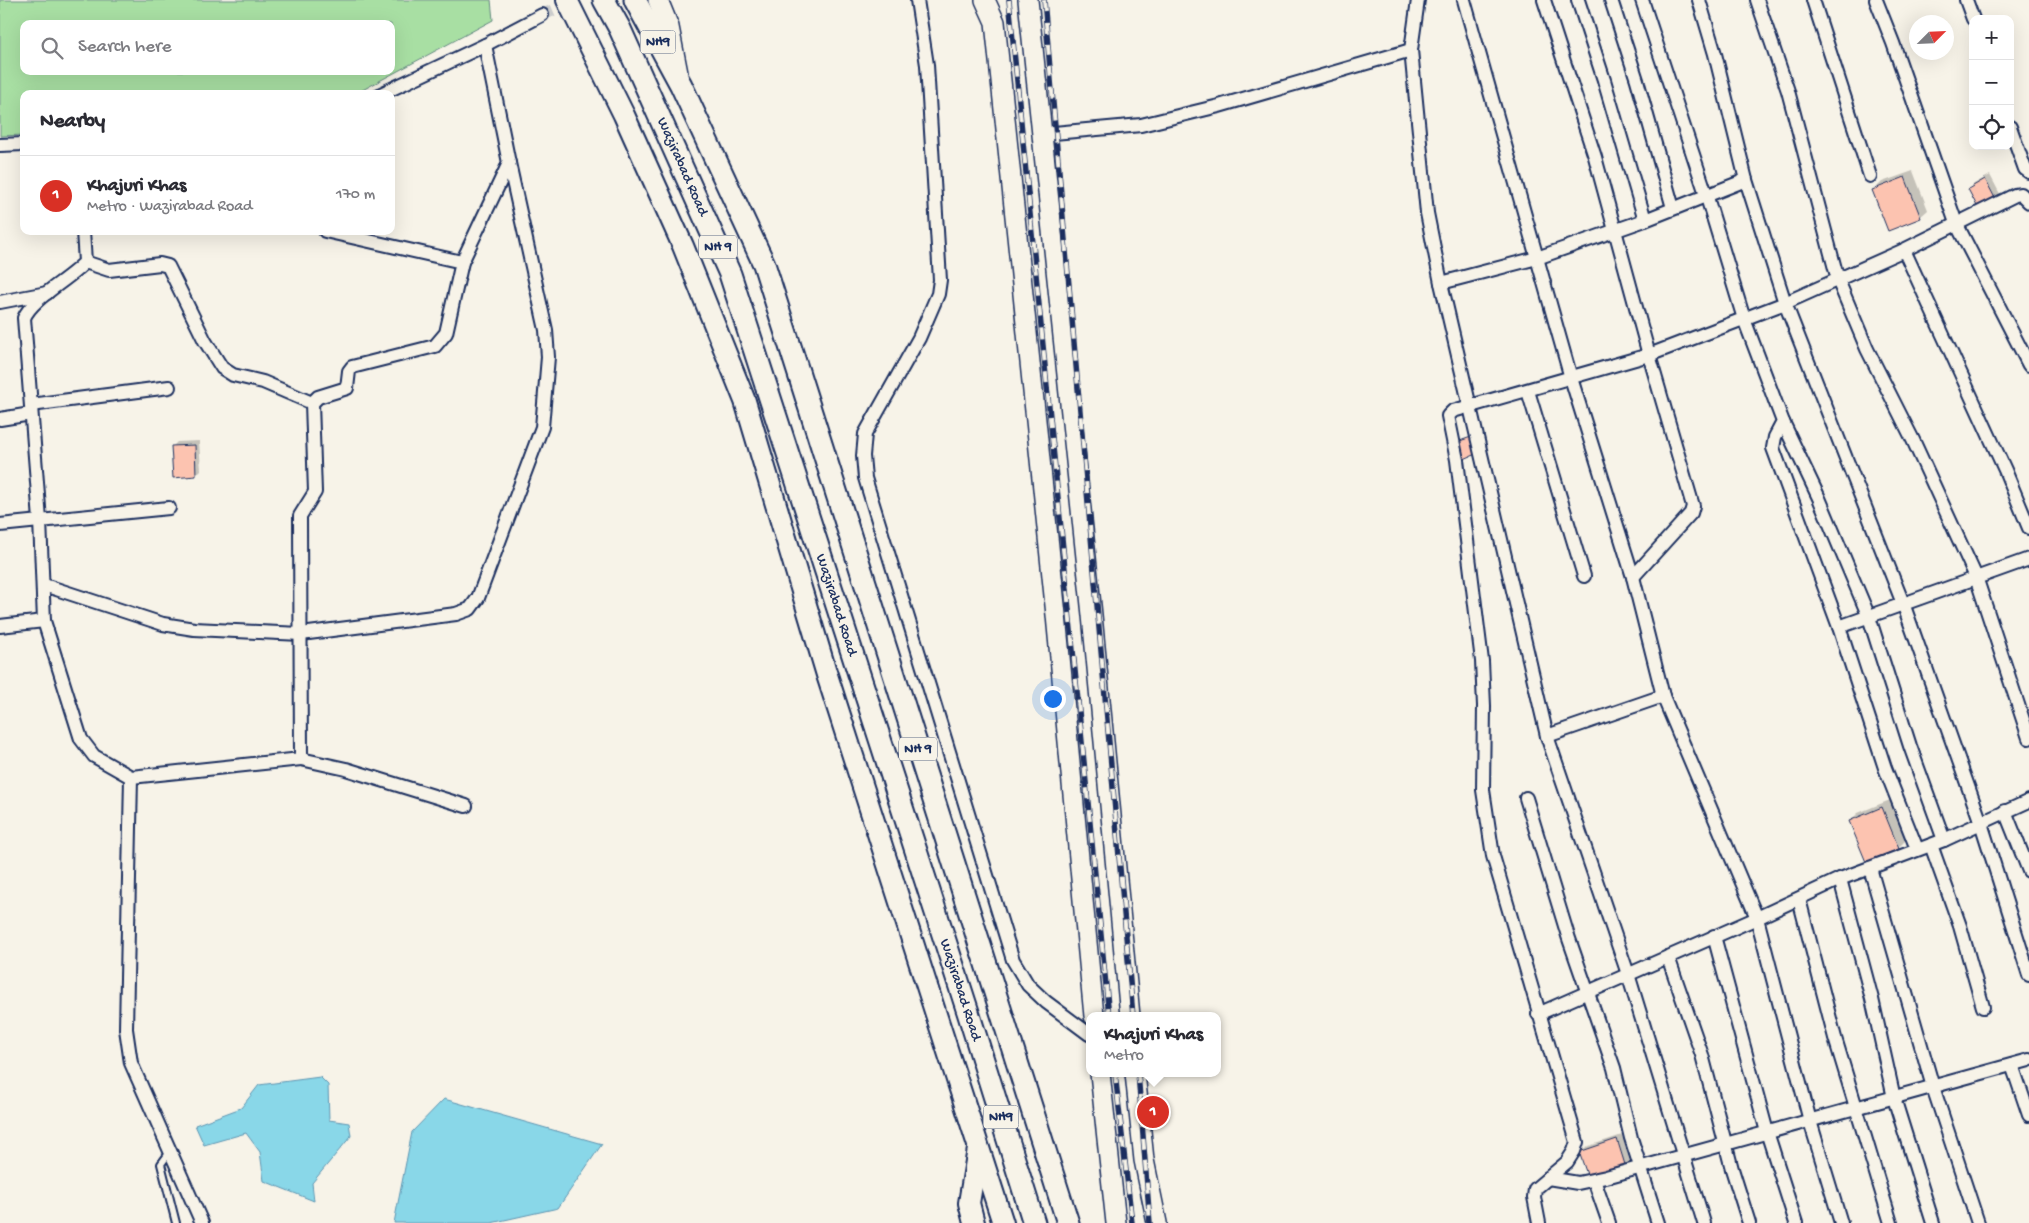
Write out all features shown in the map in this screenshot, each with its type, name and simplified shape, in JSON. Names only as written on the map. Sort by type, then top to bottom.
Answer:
[{"type":"highway","name":"Wazirabad Road","points":[[604,0],[620,29],[730,274],[968,1012],[1034,1223]]},
{"type":"highway","name":"NH9","points":[[635,0],[681,85]]},
{"type":"highway","name":"NH 9","points":[[681,85],[764,264],[1068,1223]]},
{"type":"main road","points":[[567,0],[624,115],[683,246],[745,401],[827,675],[1003,1223]]},
{"type":"main road","points":[[658,0],[669,27],[681,85]]},
{"type":"main road","points":[[985,0],[995,22],[1057,625],[1094,1012]]},
{"type":"main road","points":[[1028,0],[1092,615],[1130,1012]]},
{"type":"main road","points":[[1100,1077],[1116,1223]]},
{"type":"main road","points":[[1135,1077],[1144,1160],[1157,1223]]},
{"type":"main road","points":[[974,1223],[969,1203],[978,1146]]},
{"type":"street","points":[[917,0],[927,65],[940,280],[938,294],[920,338],[866,434],[863,456],[865,478],[1013,960],[1028,985],[1046,1002],[1086,1032]]},
{"type":"street","points":[[1418,0],[1411,50],[1427,213],[1441,283],[1547,736],[1628,974],[1704,1223]]},
{"type":"street","points":[[1464,0],[1571,378],[1633,577],[1663,696],[1757,918],[1810,1121],[1841,1223]]},
{"type":"street","points":[[1544,0],[1595,157],[1692,509],[1633,577]]},
{"type":"street","points":[[1578,0],[1604,80],[1645,220]]},
{"type":"street","points":[[1611,0],[1672,208]]},
{"type":"street","points":[[1642,0],[1706,194],[1744,319],[1783,422],[1819,498],[1869,617],[1910,746],[1944,840]]},
{"type":"street","points":[[1699,0],[1716,54],[1746,180],[1785,303],[1904,606],[1981,823],[2029,975]]},
{"type":"street","points":[[1757,0],[1788,91],[1838,280],[1867,349],[1913,440],[1976,577],[2029,738]]},
{"type":"street","points":[[1813,0],[1870,176]]},
{"type":"street","points":[[1876,0],[1956,223],[2029,365]]},
{"type":"street","points":[[1966,0],[1972,15]]},
{"type":"street","points":[[389,90],[485,45],[542,15]]},
{"type":"street","points":[[44,585],[178,627],[301,634],[456,614],[470,609],[478,598],[542,427],[548,358],[546,330],[485,45]]},
{"type":"street","points":[[1042,134],[1140,125],[1219,106],[1411,50]]},
{"type":"street","points":[[2014,139],[2025,169],[2029,172]]},
{"type":"street","points":[[0,145],[20,144]]},
{"type":"street","points":[[301,759],[300,516],[315,492],[312,403],[318,397],[347,388],[349,371],[352,367],[435,346],[442,340],[446,333],[462,262],[509,163]]},
{"type":"street","points":[[1441,283],[1537,258],[1615,232],[1706,194],[1746,180]]},
{"type":"street","points":[[1539,1223],[1534,1197],[1535,1189],[1567,1162],[1577,1142],[1493,856],[1483,790],[1483,678],[1457,460],[1448,418],[1451,412],[1471,408],[1649,355],[1785,303],[1904,250],[2015,195],[2021,194],[2029,202]]},
{"type":"street","points":[[84,235],[85,262]]},
{"type":"street","points":[[343,235],[462,262]]},
{"type":"street","points":[[1904,250],[2005,470],[2029,528]]},
{"type":"street","points":[[85,262],[109,270],[160,264],[168,266],[205,341],[222,368],[233,375],[263,382],[312,403]]},
{"type":"street","points":[[85,262],[28,311],[24,318],[40,520],[44,621],[81,739],[94,756],[131,777],[301,759],[346,769],[466,806]]},
{"type":"street","points":[[0,302],[47,294]]},
{"type":"street","points":[[0,419],[31,409],[169,387]]},
{"type":"street","points":[[1528,391],[1584,576]]},
{"type":"street","points":[[1783,422],[1775,437],[1773,448],[1839,627],[1885,768],[1917,849]]},
{"type":"street","points":[[0,525],[169,508]]},
{"type":"street","points":[[1839,627],[1904,606],[1976,577],[2029,559]]},
{"type":"street","points":[[0,626],[44,621]]},
{"type":"street","points":[[1547,736],[1663,696]]},
{"type":"street","points":[[131,777],[126,1030],[131,1064],[202,1223]]},
{"type":"street","points":[[1526,798],[1587,993],[1614,1068],[1640,1167],[1658,1223]]},
{"type":"street","points":[[1538,1014],[1757,918],[1840,879],[1944,840],[2029,801]]},
{"type":"street","points":[[2006,811],[2029,872]]},
{"type":"street","points":[[1931,845],[1960,926],[1983,1006]]},
{"type":"street","points":[[1870,868],[1933,1087],[1978,1223]]},
{"type":"street","points":[[1840,879],[1872,999],[1894,1098],[1932,1223]]},
{"type":"street","points":[[1798,898],[1835,1038],[1891,1223]]},
{"type":"street","points":[[1714,936],[1767,1132],[1796,1223]]},
{"type":"street","points":[[1668,957],[1702,1054],[1725,1144],[1749,1223]]},
{"type":"street","points":[[1548,1178],[1573,1183],[1594,1180],[2029,1060]]},
{"type":"street","points":[[2012,1065],[2029,1115]]},
{"type":"street","points":[[1594,1180],[1609,1223]]},
{"type":"lane","points":[[170,1152],[161,1164],[176,1223]]},
{"type":"green space","points":[[0,0],[491,0],[493,20],[395,73],[395,20],[20,20],[20,75],[390,75],[362,90],[20,90],[20,135],[0,136]]},
{"type":"water","points":[[320,1077],[328,1085],[329,1120],[349,1123],[351,1136],[312,1183],[314,1201],[264,1181],[260,1152],[246,1133],[204,1145],[195,1125],[241,1108],[259,1085]]},
{"type":"water","points":[[444,1099],[602,1144],[558,1208],[491,1223],[394,1223],[412,1132]]},
{"type":"building","points":[[1905,177],[1921,218],[1888,231],[1872,190]]},
{"type":"building","points":[[1985,179],[1996,200],[1979,210],[1968,189]]},
{"type":"building","points":[[1471,437],[1478,453],[1464,459],[1457,442]]},
{"type":"building","points":[[195,445],[196,476],[173,478],[171,446]]},
{"type":"building","points":[[1882,807],[1899,849],[1866,862],[1849,821]]},
{"type":"building","points":[[1617,1139],[1626,1168],[1589,1180],[1579,1152]]},
{"type":"tunnel","points":[[542,15],[574,1]]},
{"type":"railway","points":[[1009,0],[1109,1012]]},
{"type":"railway","points":[[1044,0],[1133,1012]]},
{"type":"railway","points":[[1115,1077],[1132,1223]]},
{"type":"railway","points":[[1138,1077],[1150,1223]]},
{"type":"place","name":"Khajuri Khas","points":[[1153,1112]]}]
